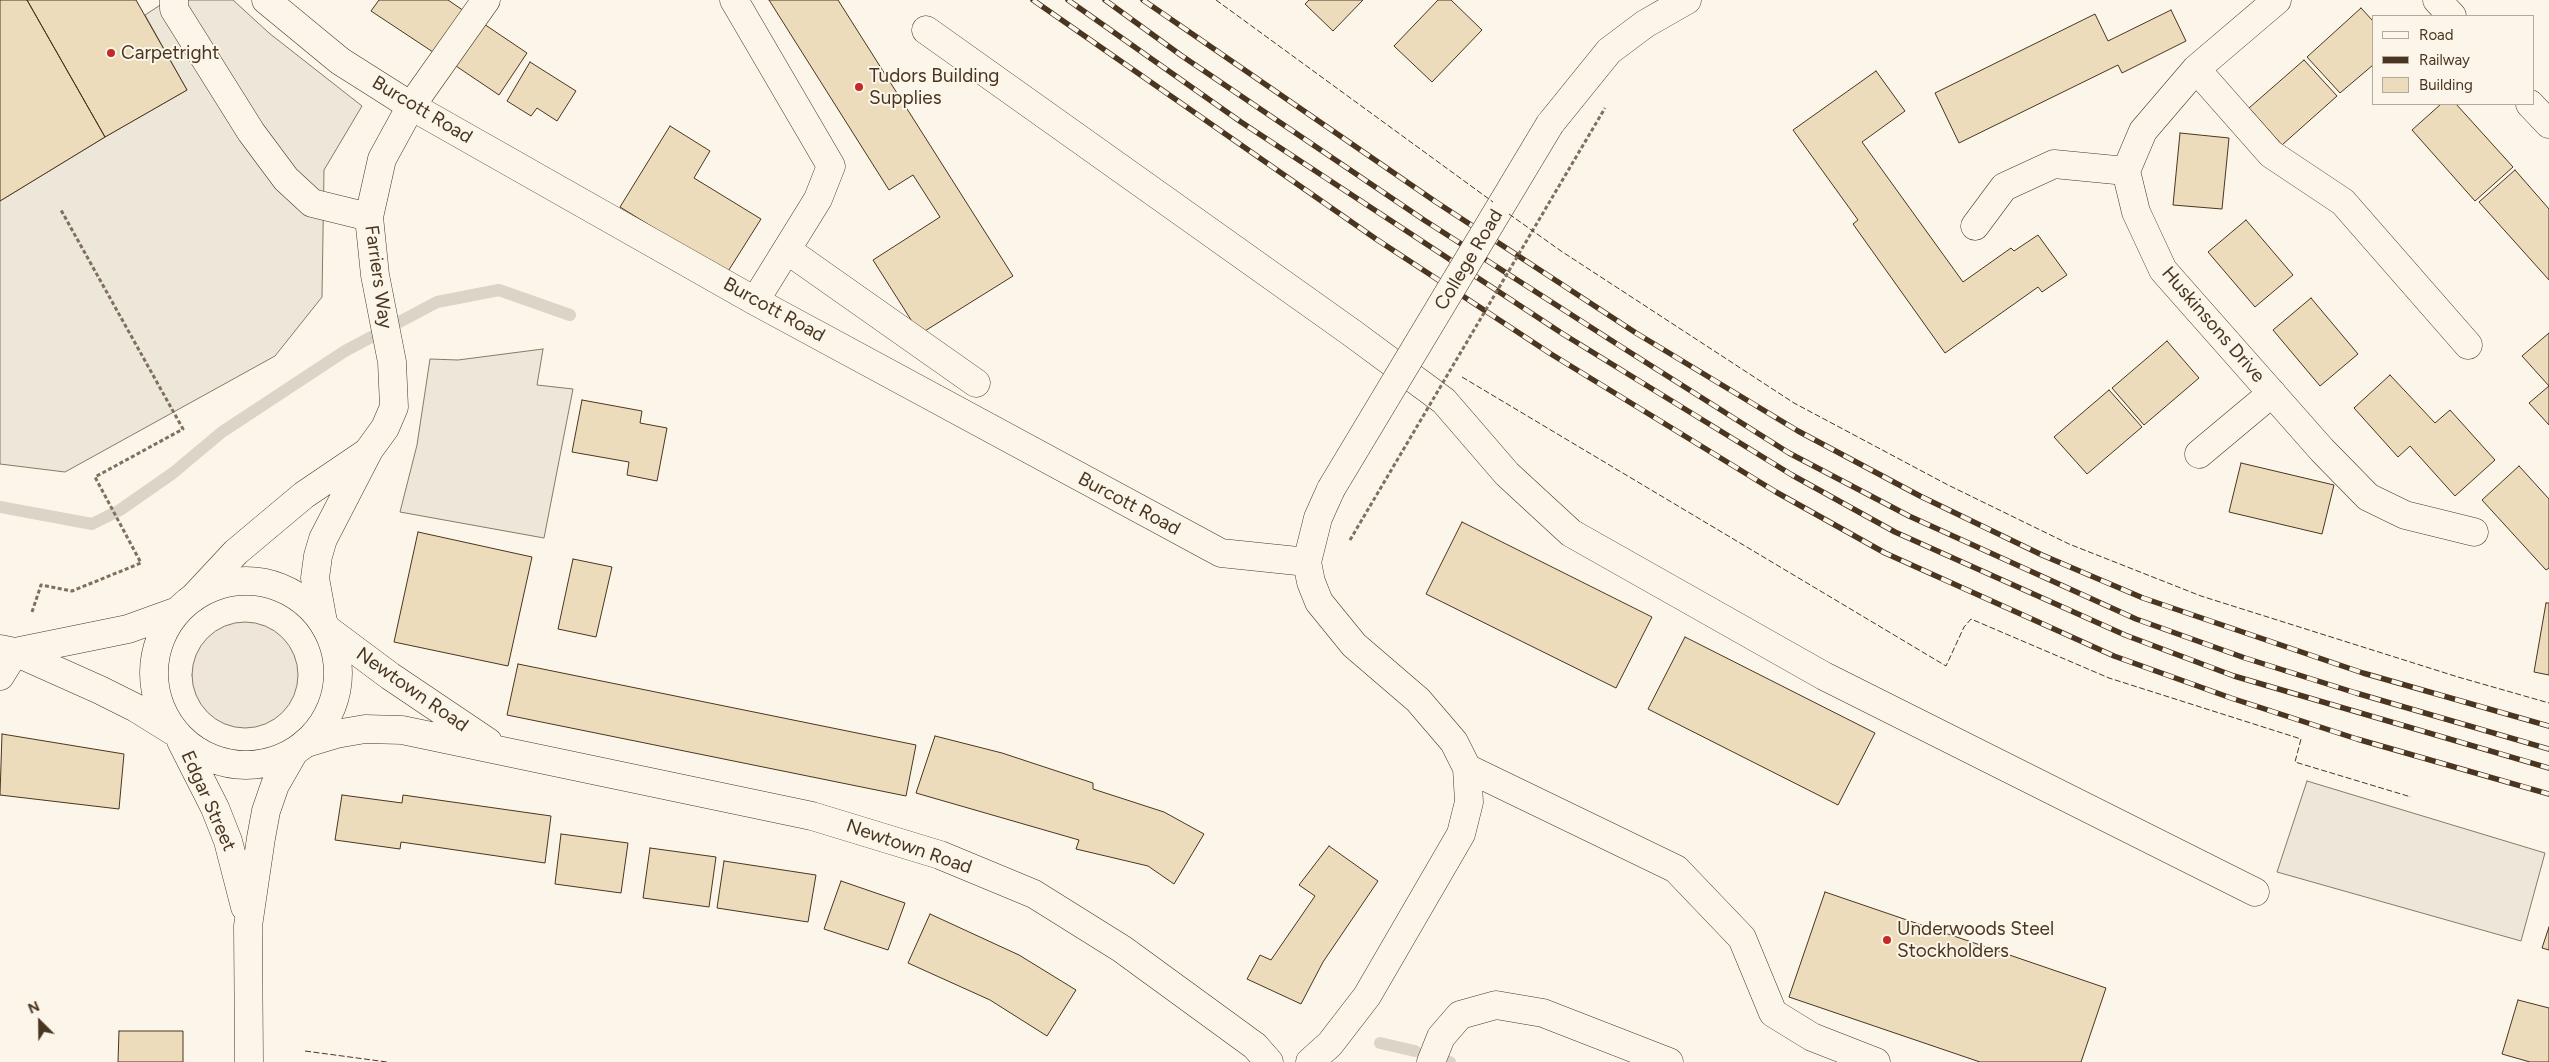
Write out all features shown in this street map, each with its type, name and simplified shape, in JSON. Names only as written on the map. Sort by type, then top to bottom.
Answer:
[{"type":"main road","points":[[174,0],[174,9],[229,98],[251,132],[286,179],[312,203],[369,217]]},
{"type":"main road","name":"Burcott Road","points":[[266,0],[340,61],[411,106],[755,301],[1221,553],[1307,562]]},
{"type":"main road","name":"Farriers Way","points":[[325,626],[315,578],[323,539],[369,450],[385,428],[394,407],[392,362],[375,275],[369,217],[382,159],[411,106],[486,0]]},
{"type":"main road","points":[[734,0],[831,166],[818,199],[755,301]]},
{"type":"main road","name":"College Road","points":[[1307,562],[1318,518],[1331,489],[1550,124],[1609,52],[1645,24],[1686,0]]},
{"type":"main road","points":[[1975,226],[2004,187],[2054,164],[2126,171],[2143,131],[2196,69],[2277,0]]},
{"type":"main road","points":[[2437,0],[2451,15]]},
{"type":"main road","points":[[926,30],[1352,333],[1444,401],[1507,474],[1572,533],[1824,676],[2255,892]]},
{"type":"main road","points":[[2196,69],[2271,154],[2343,202],[2468,345]]},
{"type":"main road","points":[[2531,105],[2549,124]]},
{"type":"main road","name":"Huskinsons Drive","points":[[2126,171],[2136,212],[2163,270],[2322,450],[2368,497],[2406,515],[2474,532]]},
{"type":"main road","points":[[787,250],[976,383]]},
{"type":"main road","name":"Huskinsons Drive","points":[[2199,454],[2272,393]]},
{"type":"main road","name":"Farriers Way","points":[[186,604],[236,552],[304,495],[369,450]]},
{"type":"main road","points":[[1307,562],[1311,582],[1319,602],[1354,645],[1418,700],[1454,742],[1467,768],[1469,802],[1461,834],[1367,996],[1330,1044],[1310,1062]]},
{"type":"main road","points":[[8,651],[128,630],[186,604],[215,587],[239,582],[263,583],[286,591],[306,604],[325,626]]},
{"type":"main road","name":"Edgar Street","points":[[186,604],[162,635],[157,648],[154,670],[155,692],[162,713],[176,734],[215,808],[228,841],[241,884],[248,926],[249,1062]]},
{"type":"main road","name":"Edgar Street","points":[[248,926],[266,811],[275,785],[300,748],[322,724],[334,702],[338,677],[335,652],[325,626]]},
{"type":"main road","name":"Newtown Road","points":[[325,626],[390,676],[498,749]]},
{"type":"main road","points":[[0,676],[8,651]]},
{"type":"main road","points":[[8,651],[136,708],[176,734]]},
{"type":"main road","name":"Newtown Road","points":[[176,734],[200,753],[212,759],[233,765],[254,765],[275,761],[300,748],[336,734],[365,729],[402,730],[812,816],[940,855],[1034,894],[1122,949],[1255,1046],[1269,1062]]},
{"type":"main road","points":[[1467,768],[1676,869],[1742,938],[1773,1013],[1812,1037],[1876,1062]]},
{"type":"main road","points":[[1431,1062],[1442,1037],[1460,1015],[1496,1005],[1543,1013],[1669,1062]]},
{"type":"path","points":[[1360,523],[1605,108]]},
{"type":"path","points":[[8,651],[35,607],[41,585],[72,590],[140,563],[95,477],[183,430],[61,210]]},
{"type":"shaded area","points":[[168,0],[233,0],[269,33],[362,106],[324,170],[322,297],[275,356],[65,472],[0,464],[0,201],[187,90],[145,15]]},
{"type":"shaded area","points":[[543,349],[537,385],[573,389],[544,538],[400,512],[417,445],[430,359],[458,360]]},
{"type":"shaded area","points":[[245,622],[265,626],[282,638],[294,655],[298,675],[294,695],[282,712],[265,724],[245,728],[225,724],[208,712],[196,695],[192,675],[196,655],[208,638],[225,626]]},
{"type":"shaded area","points":[[2307,781],[2545,853],[2521,941],[2277,872]]},
{"type":"building","points":[[0,0],[27,0],[105,137],[0,201]]},
{"type":"building","name":"Carpetright","points":[[27,0],[136,0],[187,90],[105,137]]},
{"type":"building","points":[[379,0],[448,0],[467,13],[439,56],[371,11]]},
{"type":"building","name":"Tudors Building Supplies","points":[[769,0],[838,0],[1013,276],[920,334],[873,260],[940,217],[913,175],[889,190]]},
{"type":"building","points":[[1309,0],[1363,0],[1333,31],[1305,4]]},
{"type":"building","points":[[1438,0],[1451,0],[1482,30],[1432,82],[1394,46]]},
{"type":"building","points":[[2361,8],[2372,20],[2372,66],[2340,93],[2307,57]]},
{"type":"building","points":[[2171,10],[2186,41],[2122,73],[2118,65],[1959,143],[1935,93],[2095,14],[2108,41]]},
{"type":"building","points":[[481,22],[527,53],[499,95],[453,64]]},
{"type":"building","points":[[2304,60],[2337,96],[2282,145],[2249,108]]},
{"type":"building","points":[[530,62],[576,91],[557,121],[537,108],[531,116],[507,101]]},
{"type":"building","points":[[1876,71],[1905,111],[1862,142],[1963,282],[2011,248],[2014,251],[2038,235],[2067,275],[2042,292],[2038,287],[1945,353],[1853,224],[1858,220],[1793,130]]},
{"type":"building","points":[[2440,105],[2457,105],[2513,167],[2475,201],[2412,130]]},
{"type":"building","points":[[670,126],[710,151],[694,178],[761,219],[727,273],[620,207]]},
{"type":"building","points":[[2180,133],[2229,138],[2222,209],[2173,205]]},
{"type":"building","points":[[2515,170],[2549,209],[2549,280],[2479,202]]},
{"type":"building","points":[[2246,220],[2293,275],[2255,307],[2208,252]]},
{"type":"building","points":[[2311,298],[2358,354],[2320,386],[2273,330]]},
{"type":"building","points":[[2549,333],[2549,386],[2522,356]]},
{"type":"building","points":[[2167,341],[2199,378],[2144,425],[2112,388]]},
{"type":"building","points":[[2390,375],[2435,423],[2450,410],[2495,460],[2455,496],[2410,446],[2398,457],[2354,408]]},
{"type":"building","points":[[2549,386],[2549,425],[2529,403]]},
{"type":"building","points":[[2109,390],[2142,427],[2087,474],[2054,437]]},
{"type":"building","points":[[582,400],[642,411],[640,423],[667,428],[657,481],[627,475],[629,462],[572,452]]},
{"type":"building","points":[[2241,463],[2334,485],[2322,534],[2229,512]]},
{"type":"building","points":[[2519,466],[2549,499],[2549,568],[2546,570],[2482,500]]},
{"type":"building","points":[[1462,522],[1652,617],[1616,688],[1426,594]]},
{"type":"building","points":[[418,532],[532,557],[508,666],[394,642]]},
{"type":"building","points":[[573,559],[612,567],[596,637],[558,629]]},
{"type":"building","points":[[2546,603],[2549,603],[2549,675],[2534,672]]},
{"type":"building","points":[[1685,637],[1875,733],[1838,805],[1648,709]]},
{"type":"building","points":[[518,664],[916,745],[906,796],[507,715]]},
{"type":"building","points":[[2,734],[124,754],[119,809],[0,795]]},
{"type":"building","points":[[935,736],[1002,753],[1093,783],[1093,789],[1164,812],[1204,834],[1174,884],[1148,866],[1076,849],[1079,840],[916,793]]},
{"type":"building","points":[[342,795],[402,803],[403,795],[551,816],[545,863],[401,842],[400,849],[335,840]]},
{"type":"building","points":[[561,834],[628,843],[621,893],[555,884]]},
{"type":"building","points":[[1329,846],[1378,881],[1323,962],[1301,1004],[1247,979],[1260,955],[1271,960],[1315,896],[1299,885]]},
{"type":"building","points":[[650,848],[716,857],[709,907],[643,898]]},
{"type":"building","points":[[724,861],[816,875],[808,922],[717,908]]},
{"type":"building","points":[[841,881],[905,903],[888,950],[824,929]]},
{"type":"building","name":"Underwoods Steel Stockholders","points":[[1825,892],[2106,988],[2081,1062],[1980,1062],[1789,997]]},
{"type":"building","points":[[930,914],[1019,955],[1076,990],[1047,1036],[990,1000],[908,963]]},
{"type":"building","points":[[2549,927],[2549,950],[2542,948]]},
{"type":"building","points":[[2518,1000],[2549,1008],[2549,1062],[2530,1062],[2502,1054]]},
{"type":"building","points":[[119,1031],[183,1031],[183,1062],[118,1062]]},
{"type":"waterway","points":[[0,507],[92,524],[120,510],[173,473],[222,432],[345,351],[437,302],[499,290],[570,315]]},
{"type":"waterway","points":[[1380,1043],[1415,1051]]},
{"type":"waterway","points":[[1442,1059],[1450,1062]]},
{"type":"railway","points":[[1033,0],[1376,239],[1551,354],[1776,492],[1885,553],[2114,656],[2231,698],[2357,739],[2549,794]]},
{"type":"railway","points":[[1068,0],[1241,122],[1563,334],[1792,475],[1895,532],[2125,635],[2234,676],[2549,768]]},
{"type":"railway","points":[[1105,0],[1182,56],[1424,220],[1620,346],[1789,453],[1909,516],[2136,619],[2245,658],[2356,693],[2549,749]]},
{"type":"railway","points":[[1143,0],[1436,202],[1636,333],[1798,431],[1920,496],[2042,555],[2143,598],[2363,673],[2549,726]]},
{"type":"fence","points":[[1216,0],[1493,202]]},
{"type":"fence","points":[[1509,214],[1561,251],[1794,403],[1948,485],[2069,544],[2201,596],[2458,677],[2549,703]]},
{"type":"fence","points":[[1462,377],[1946,666],[1964,627],[1971,619],[2109,678],[2301,739],[2295,762],[2411,797]]},
{"type":"fence","points":[[305,1051],[387,1062]]},
{"type":"place","name":"Carpetright","points":[[111,53]]},
{"type":"place","name":"Tudors Building Supplies","points":[[859,87]]},
{"type":"place","name":"Underwoods Steel Stockholders","points":[[1887,940]]}]
